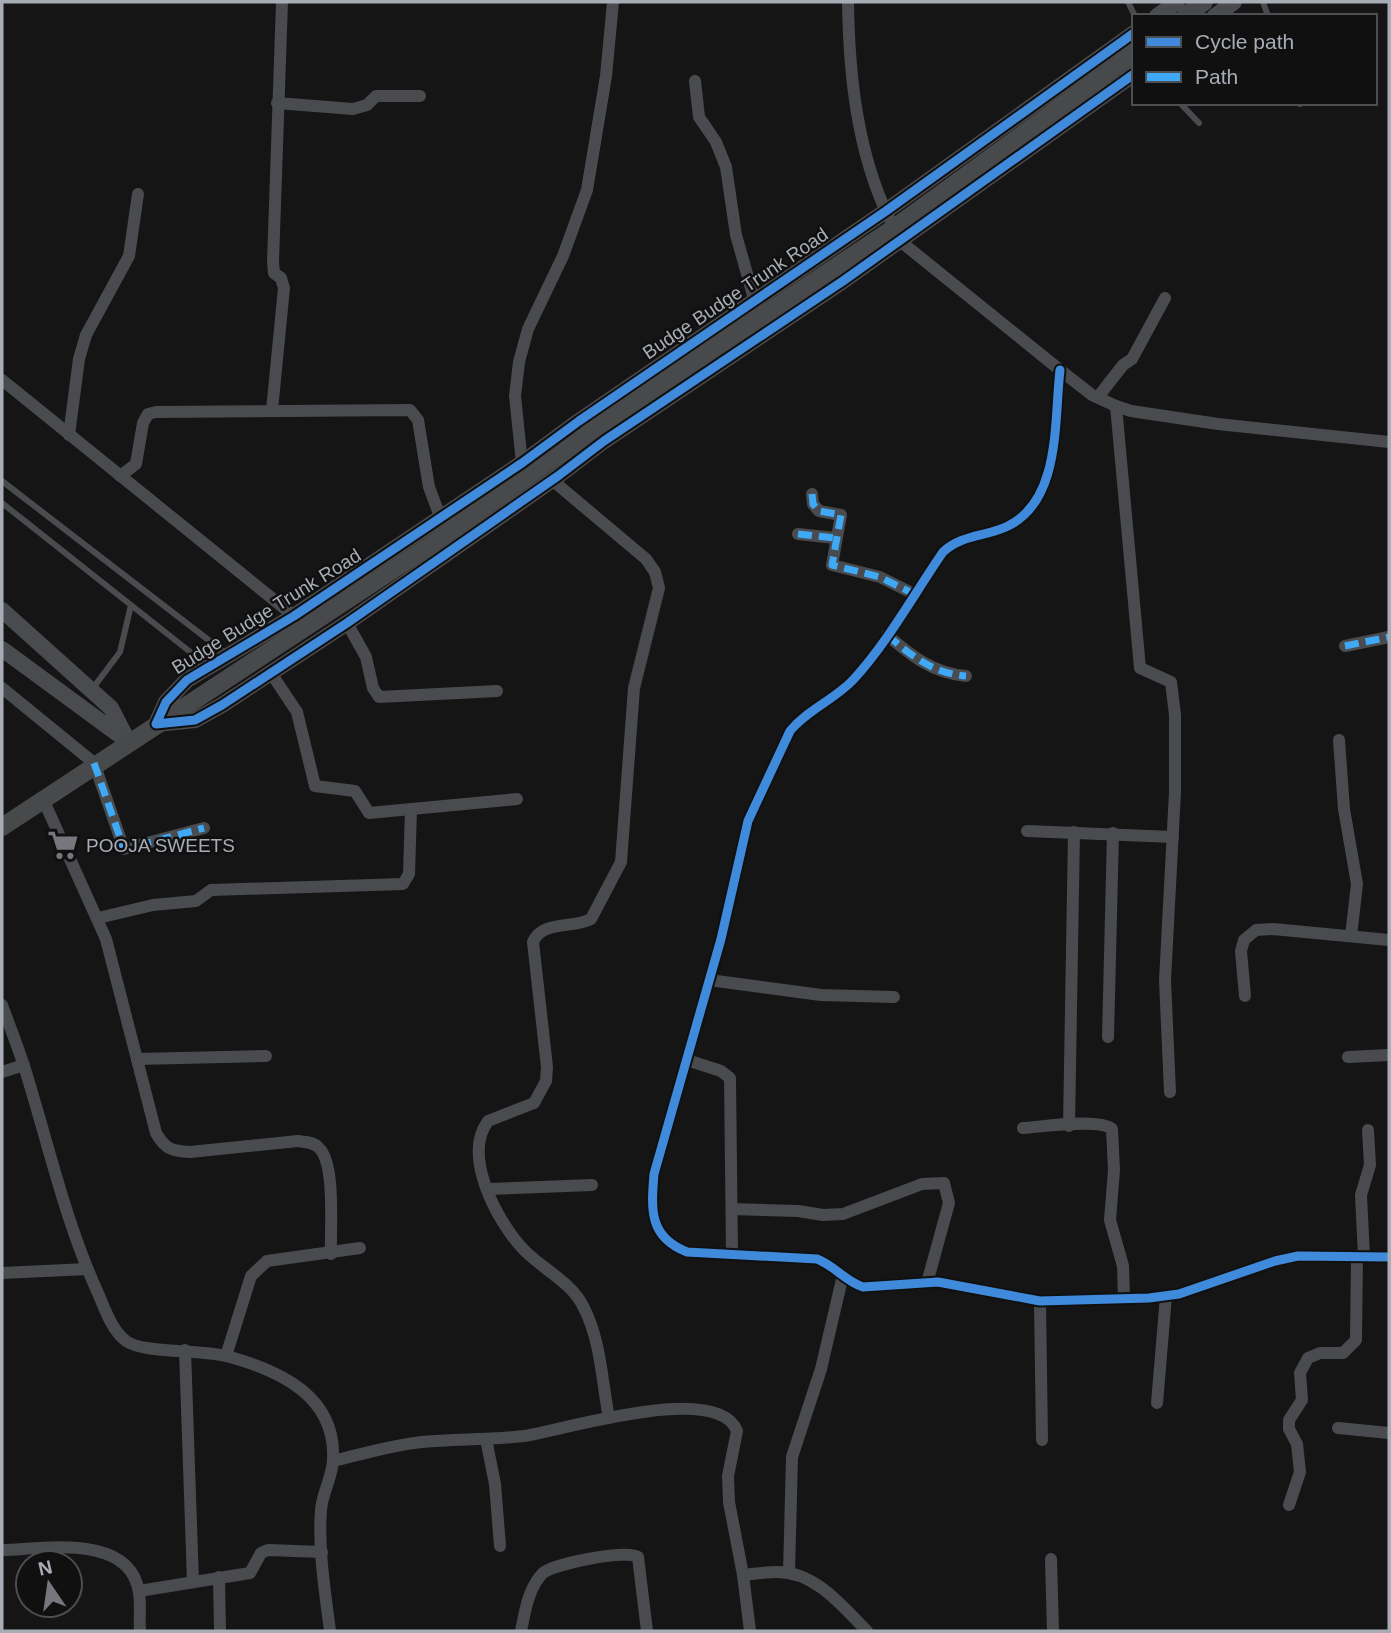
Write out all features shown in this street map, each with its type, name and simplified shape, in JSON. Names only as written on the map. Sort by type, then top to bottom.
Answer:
[{"type":"main road","points":[[1188,14],[1205,2]]},
{"type":"main road","points":[[2,827],[94,763],[423,550],[648,392],[894,228],[1132,54]]},
{"type":"street","points":[[272,410],[284,288],[281,278],[274,273],[272,262],[282,2]]},
{"type":"street","points":[[522,463],[516,396],[519,362],[528,329],[563,256],[587,190],[606,76],[613,2]]},
{"type":"street","points":[[848,2],[857,108],[886,211],[900,241],[1060,370],[1098,397],[1116,406],[1131,411],[1218,424],[1389,442]]},
{"type":"street","points":[[1160,14],[1177,2]]},
{"type":"street","points":[[1218,14],[1234,2]]},
{"type":"street","name":"Budge Budge Trunk Road","points":[[156,724],[175,690],[294,616],[441,519],[886,211],[1132,34]]},
{"type":"street","points":[[156,724],[195,720],[347,623],[604,441],[900,241],[1132,75]]},
{"type":"street","points":[[695,80],[699,117],[716,142],[726,167],[736,235],[755,302]]},
{"type":"street","points":[[277,103],[353,109],[367,105],[376,96],[420,96]]},
{"type":"street","points":[[69,435],[79,359],[86,335],[129,257],[138,194]]},
{"type":"street","points":[[1098,397],[1122,365],[1132,359],[1165,298]]},
{"type":"street","points":[[1060,370],[1048,476],[1032,507],[1005,528],[964,538],[948,547],[887,635],[849,684],[797,722],[790,731],[748,821],[709,979],[654,1174],[652,1203],[660,1236],[670,1245],[687,1252],[817,1259],[851,1283],[863,1287],[960,1284],[1040,1301],[1166,1296],[1218,1283],[1275,1261],[1298,1256],[1389,1257]]},
{"type":"street","points":[[2,380],[294,616]]},
{"type":"street","points":[[1116,406],[1140,668],[1146,674],[1168,679],[1173,687],[1173,837],[1166,980],[1170,1092]]},
{"type":"street","points":[[120,476],[136,464],[143,423],[148,414],[272,410],[410,410],[418,420],[429,487],[441,519]]},
{"type":"street","points":[[555,478],[646,559],[655,572],[659,588],[630,717],[621,862],[591,919],[544,929],[536,935],[533,942],[546,1081],[534,1103],[519,1112],[488,1121],[483,1128],[480,1162],[488,1189],[521,1247],[576,1294],[584,1307],[593,1329],[608,1418]]},
{"type":"street","points":[[812,494],[813,504],[819,511],[841,515],[832,565],[880,577],[914,594]]},
{"type":"street","points":[[798,534],[835,538]]},
{"type":"street","points":[[2,610],[93,688],[111,708],[128,741]]},
{"type":"street","points":[[347,623],[366,657],[373,688],[379,697],[496,691]]},
{"type":"street","points":[[887,635],[947,681],[966,676]]},
{"type":"street","points":[[1345,646],[1389,637]]},
{"type":"street","points":[[2,649],[128,741]]},
{"type":"street","points":[[271,673],[296,712],[315,786],[355,791],[369,813],[517,799]]},
{"type":"street","points":[[2,688],[94,763],[124,849],[204,828]]},
{"type":"street","points":[[1339,740],[1343,809],[1357,884],[1351,936]]},
{"type":"street","points":[[43,799],[98,918],[156,1133],[163,1145],[173,1151],[190,1152],[298,1142],[320,1148],[329,1174],[331,1254]]},
{"type":"street","points":[[98,918],[153,905],[196,901],[211,890],[403,884],[409,874],[411,809]]},
{"type":"street","points":[[1027,831],[1173,837]]},
{"type":"street","points":[[1069,1125],[1074,832]]},
{"type":"street","points":[[1108,1037],[1113,833]]},
{"type":"street","points":[[1245,996],[1241,951],[1248,934],[1273,929],[1389,940]]},
{"type":"street","points":[[709,979],[821,995],[894,997]]},
{"type":"street","points":[[2,1005],[24,1065],[66,1214],[109,1317],[126,1341],[140,1346],[226,1356],[283,1377],[315,1400],[332,1442],[334,1461],[321,1507],[322,1552],[330,1631]]},
{"type":"street","points":[[1348,1057],[1389,1055]]},
{"type":"street","points":[[137,1059],[266,1056]]},
{"type":"street","points":[[687,1060],[721,1071],[730,1077],[732,1253]]},
{"type":"street","points":[[2,1072],[24,1065]]},
{"type":"street","points":[[1023,1128],[1107,1125],[1112,1129],[1114,1170],[1110,1220],[1123,1266],[1124,1298]]},
{"type":"street","points":[[1289,1505],[1300,1472],[1297,1444],[1289,1429],[1289,1420],[1302,1400],[1300,1373],[1308,1358],[1320,1353],[1343,1353],[1356,1340],[1361,1256],[1361,1195],[1370,1165],[1368,1130]]},
{"type":"street","points":[[732,1209],[798,1210],[823,1215],[843,1213],[922,1184],[944,1183],[949,1203],[927,1283]]},
{"type":"street","points":[[488,1189],[592,1185]]},
{"type":"street","points":[[226,1356],[251,1276],[258,1267],[267,1261],[360,1248]]},
{"type":"street","points":[[2,1273],[87,1269]]},
{"type":"street","points":[[789,1573],[792,1457],[821,1368],[843,1275]]},
{"type":"street","points":[[1157,1403],[1166,1296]]},
{"type":"street","points":[[1040,1301],[1042,1440]]},
{"type":"street","points":[[185,1350],[193,1582]]},
{"type":"street","points":[[334,1461],[423,1442],[524,1436],[608,1418],[685,1408],[708,1411],[734,1424],[737,1431],[728,1476],[729,1502],[750,1574],[750,1631]]},
{"type":"street","points":[[1338,1428],[1389,1433]]},
{"type":"street","points":[[486,1439],[495,1484],[500,1546]]},
{"type":"street","points":[[2,1550],[101,1550],[117,1557],[129,1569],[139,1591],[140,1631]]},
{"type":"street","points":[[139,1591],[250,1573],[261,1553],[268,1550],[322,1552]]},
{"type":"street","points":[[521,1631],[530,1597],[544,1572],[556,1567],[626,1553],[638,1557],[647,1631]]},
{"type":"street","points":[[1051,1559],[1053,1631]]},
{"type":"street","points":[[750,1574],[789,1573],[830,1593],[867,1631]]},
{"type":"street","points":[[219,1577],[220,1631]]},
{"type":"lane","points":[[1182,105],[1199,123]]},
{"type":"lane","points":[[2,481],[229,656]]},
{"type":"lane","points":[[2,503],[210,667]]},
{"type":"lane","points":[[93,688],[120,652],[131,605]]},
{"type":"marked path","points":[[812,494],[813,504],[819,511],[841,515],[832,565],[880,577],[914,594]]},
{"type":"marked path","points":[[798,534],[835,538]]},
{"type":"marked path","points":[[887,635],[933,667],[966,676]]},
{"type":"marked path","points":[[1345,646],[1389,637]]},
{"type":"marked path","points":[[94,763],[124,849],[204,828]]},
{"type":"cycle path","points":[[1132,34],[886,211],[522,463],[294,616],[187,680],[166,702],[156,724],[195,720],[347,623],[604,441],[843,281],[1132,75]]},
{"type":"cycle path","points":[[1060,370],[1052,457],[1038,498],[1025,514],[1008,526],[958,542],[943,552],[866,665],[846,687],[804,717],[790,731],[748,821],[721,939],[654,1174],[655,1221],[665,1239],[687,1252],[817,1259],[863,1287],[938,1282],[1040,1301],[1149,1298],[1179,1294],[1275,1261],[1298,1256],[1389,1257]]},
{"type":"place","name":"POOJA SWEETS","points":[[63,845]]}]
